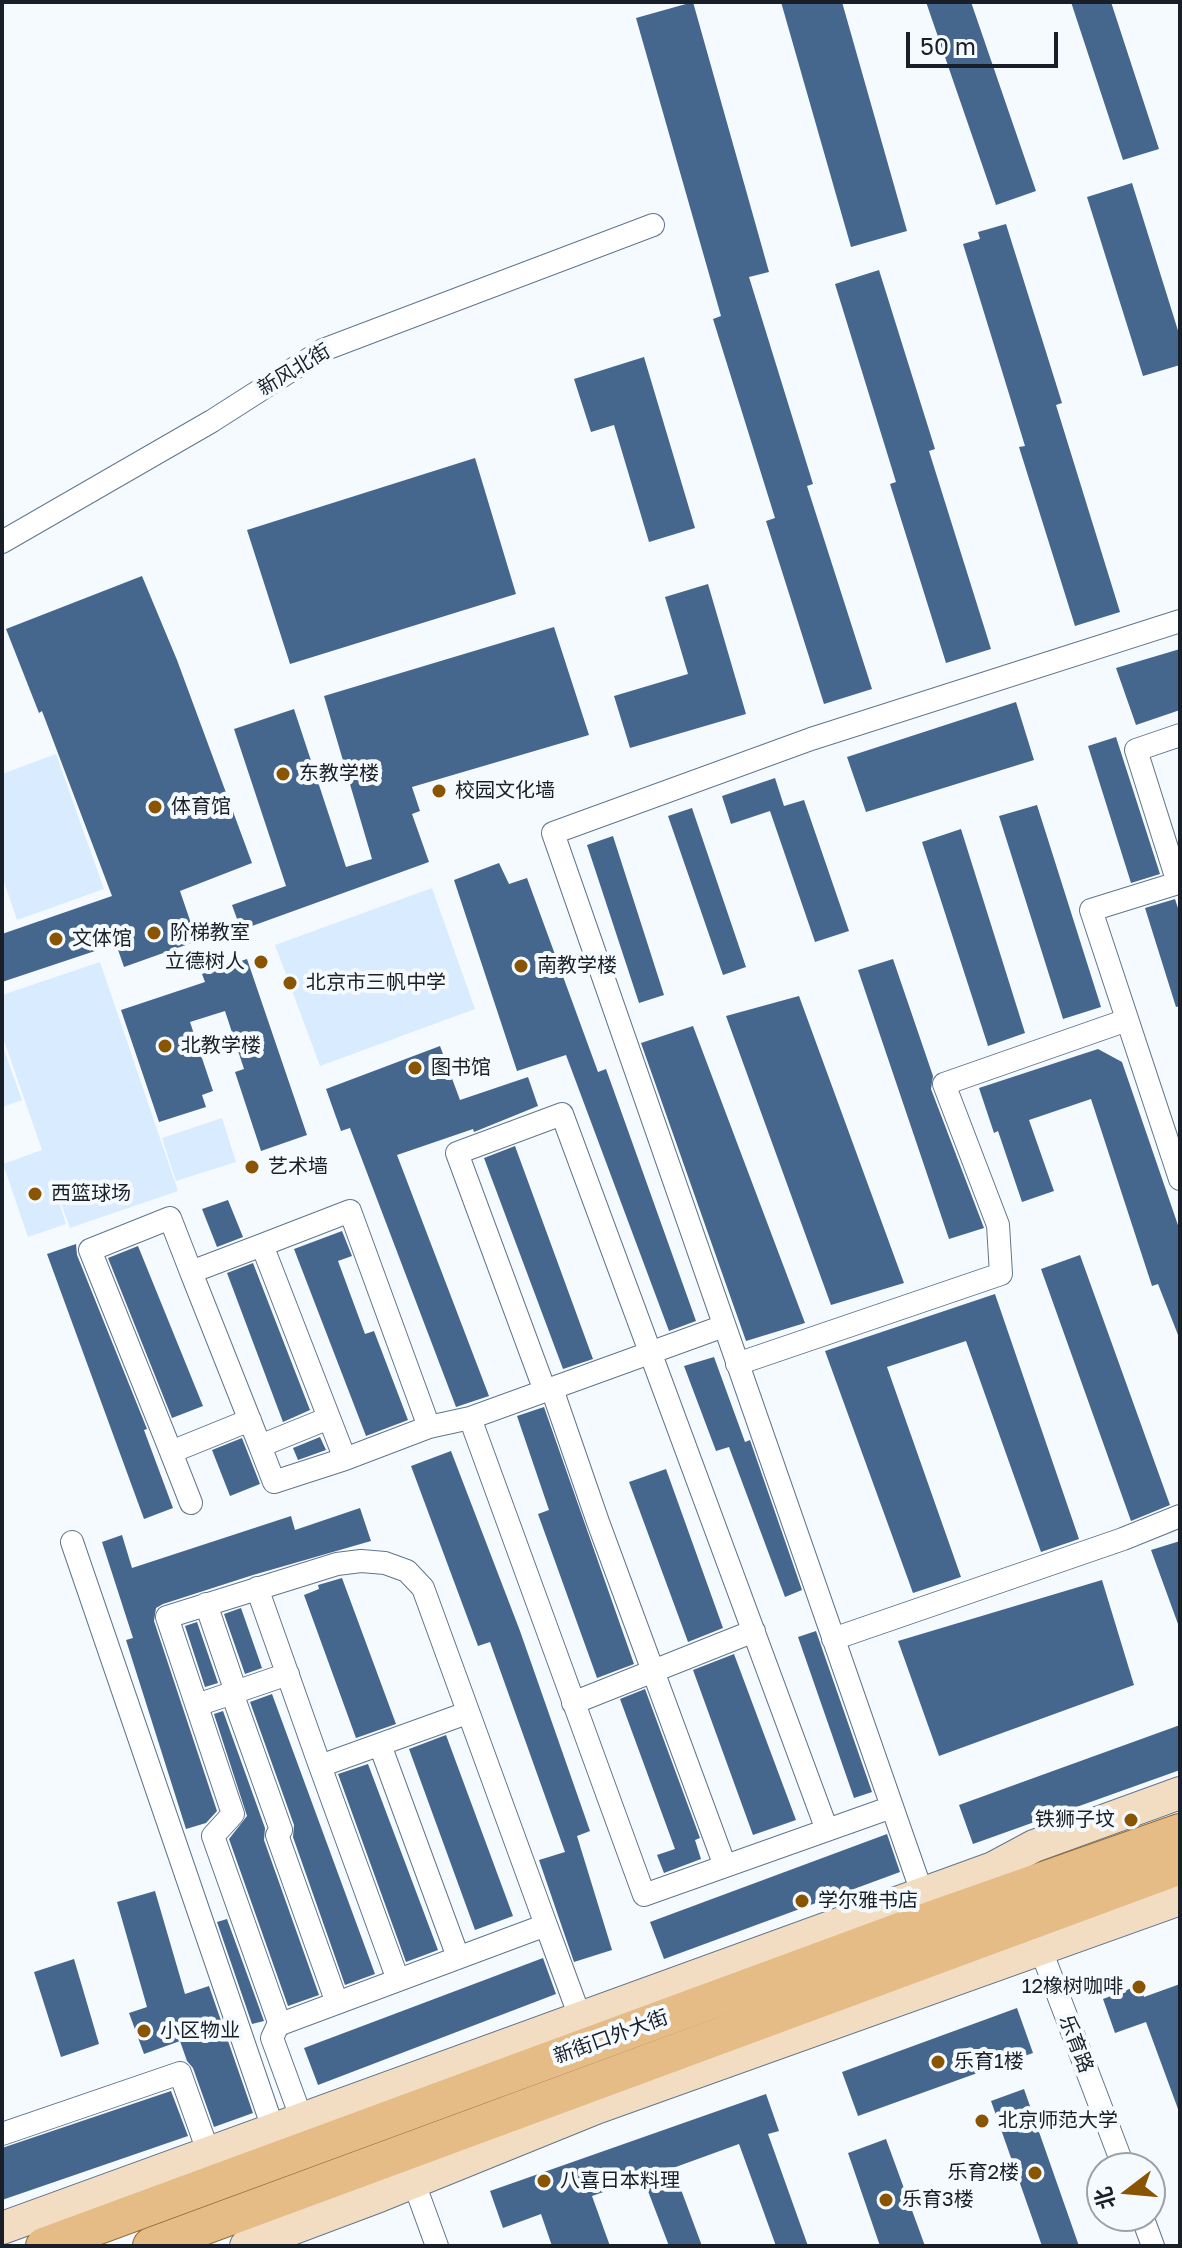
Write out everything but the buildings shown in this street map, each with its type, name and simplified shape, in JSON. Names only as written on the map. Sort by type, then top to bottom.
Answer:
[{"type":"main road","name":"新街口外大街","points":[[44,2246],[287,2136],[926,1907],[1180,1832]]},
{"type":"main road","name":"新街口外大街","points":[[151,2246],[409,2167],[1036,1934],[1180,1866]]},
{"type":"street","name":"新风北街","points":[[2,542],[212,421],[323,350],[653,225]]},
{"type":"street","points":[[1180,621],[811,739],[553,833],[926,1907],[1034,1846],[1180,1793]]},
{"type":"street","points":[[1180,735],[1136,750],[1178,883],[1091,910],[1180,1179]]},
{"type":"street","points":[[737,1364],[1001,1274],[998,1225],[944,1084],[1127,1020]]},
{"type":"street","points":[[725,1866],[549,1390],[457,1153],[562,1114],[827,1830]]},
{"type":"street","points":[[191,1272],[350,1211],[429,1427]]},
{"type":"street","points":[[191,1503],[90,1250],[170,1218],[274,1482],[429,1427],[470,1418],[724,1326]]},
{"type":"street","points":[[262,1245],[345,1459]]},
{"type":"street","points":[[260,1446],[329,1418]]},
{"type":"street","points":[[470,1418],[644,1895],[892,1807]]},
{"type":"street","points":[[171,1452],[250,1420]]},
{"type":"street","points":[[833,1639],[1109,1544],[1180,1516]]},
{"type":"street","points":[[72,1542],[287,2136]]},
{"type":"street","points":[[280,2025],[213,1836],[233,1814],[167,1617],[337,1564],[361,1561],[385,1563],[407,1571],[423,1588],[585,2031]]},
{"type":"street","points":[[257,1588],[398,1980]]},
{"type":"street","points":[[206,1604],[281,1830],[277,1835],[337,2003]]},
{"type":"street","points":[[573,1703],[754,1631]]},
{"type":"street","points":[[197,1705],[288,1674]]},
{"type":"street","points":[[320,1766],[467,1713]]},
{"type":"street","points":[[380,1745],[458,1957]]},
{"type":"street","name":"新街口外大街","points":[[1036,1934],[1180,1899]]},
{"type":"street","points":[[287,2136],[272,2038],[280,2025],[546,1925]]},
{"type":"street","name":"乐育路","points":[[1036,1934],[1118,2152]]},
{"type":"street","points":[[2,2134],[180,2073],[209,2154]]},
{"type":"street","points":[[2,2228],[209,2154],[287,2136]]},
{"type":"street","points":[[409,2167],[437,2246]]},
{"type":"street","name":"新街口外大街","points":[[246,2246],[409,2167]]},
{"type":"shaded area","points":[[56,754],[104,889],[17,920],[2,876],[2,774]]},
{"type":"shaded area","points":[[432,888],[475,1009],[320,1066],[275,945]]},
{"type":"shaded area","points":[[100,962],[178,1191],[70,1228],[49,1171],[66,1224],[28,1237],[3,1164],[42,1150],[2,1035],[2,995]]},
{"type":"shaded area","points":[[2,1044],[22,1100],[2,1107]]},
{"type":"shaded area","points":[[222,1118],[236,1162],[176,1181],[162,1138]]},
{"type":"place","name":"东教学楼","points":[[283,774]]},
{"type":"place","name":"校园文化墙","points":[[439,791]]},
{"type":"place","name":"体育馆","points":[[155,807]]},
{"type":"place","name":"阶梯教室","points":[[154,933]]},
{"type":"place","name":"文体馆","points":[[56,939]]},
{"type":"place","name":"立德树人","points":[[261,962]]},
{"type":"place","name":"南教学楼","points":[[521,966]]},
{"type":"place","name":"北京市三帆中学","points":[[290,983]]},
{"type":"place","name":"北教学楼","points":[[165,1046]]},
{"type":"place","name":"图书馆","points":[[415,1068]]},
{"type":"place","name":"艺术墙","points":[[252,1167]]},
{"type":"place","name":"西篮球场","points":[[35,1194]]},
{"type":"place","name":"铁狮子坟","points":[[1131,1820]]},
{"type":"place","name":"学尔雅书店","points":[[802,1901]]},
{"type":"place","name":"12橡树咖啡","points":[[1139,1987]]},
{"type":"place","name":"小区物业","points":[[144,2031]]},
{"type":"place","name":"乐育1楼","points":[[938,2062]]},
{"type":"place","name":"北京师范大学","points":[[982,2121]]},
{"type":"place","name":"乐育2楼","points":[[1035,2173]]},
{"type":"place","name":"八喜日本料理","points":[[544,2181]]},
{"type":"place","name":"乐育3楼","points":[[886,2200]]}]
